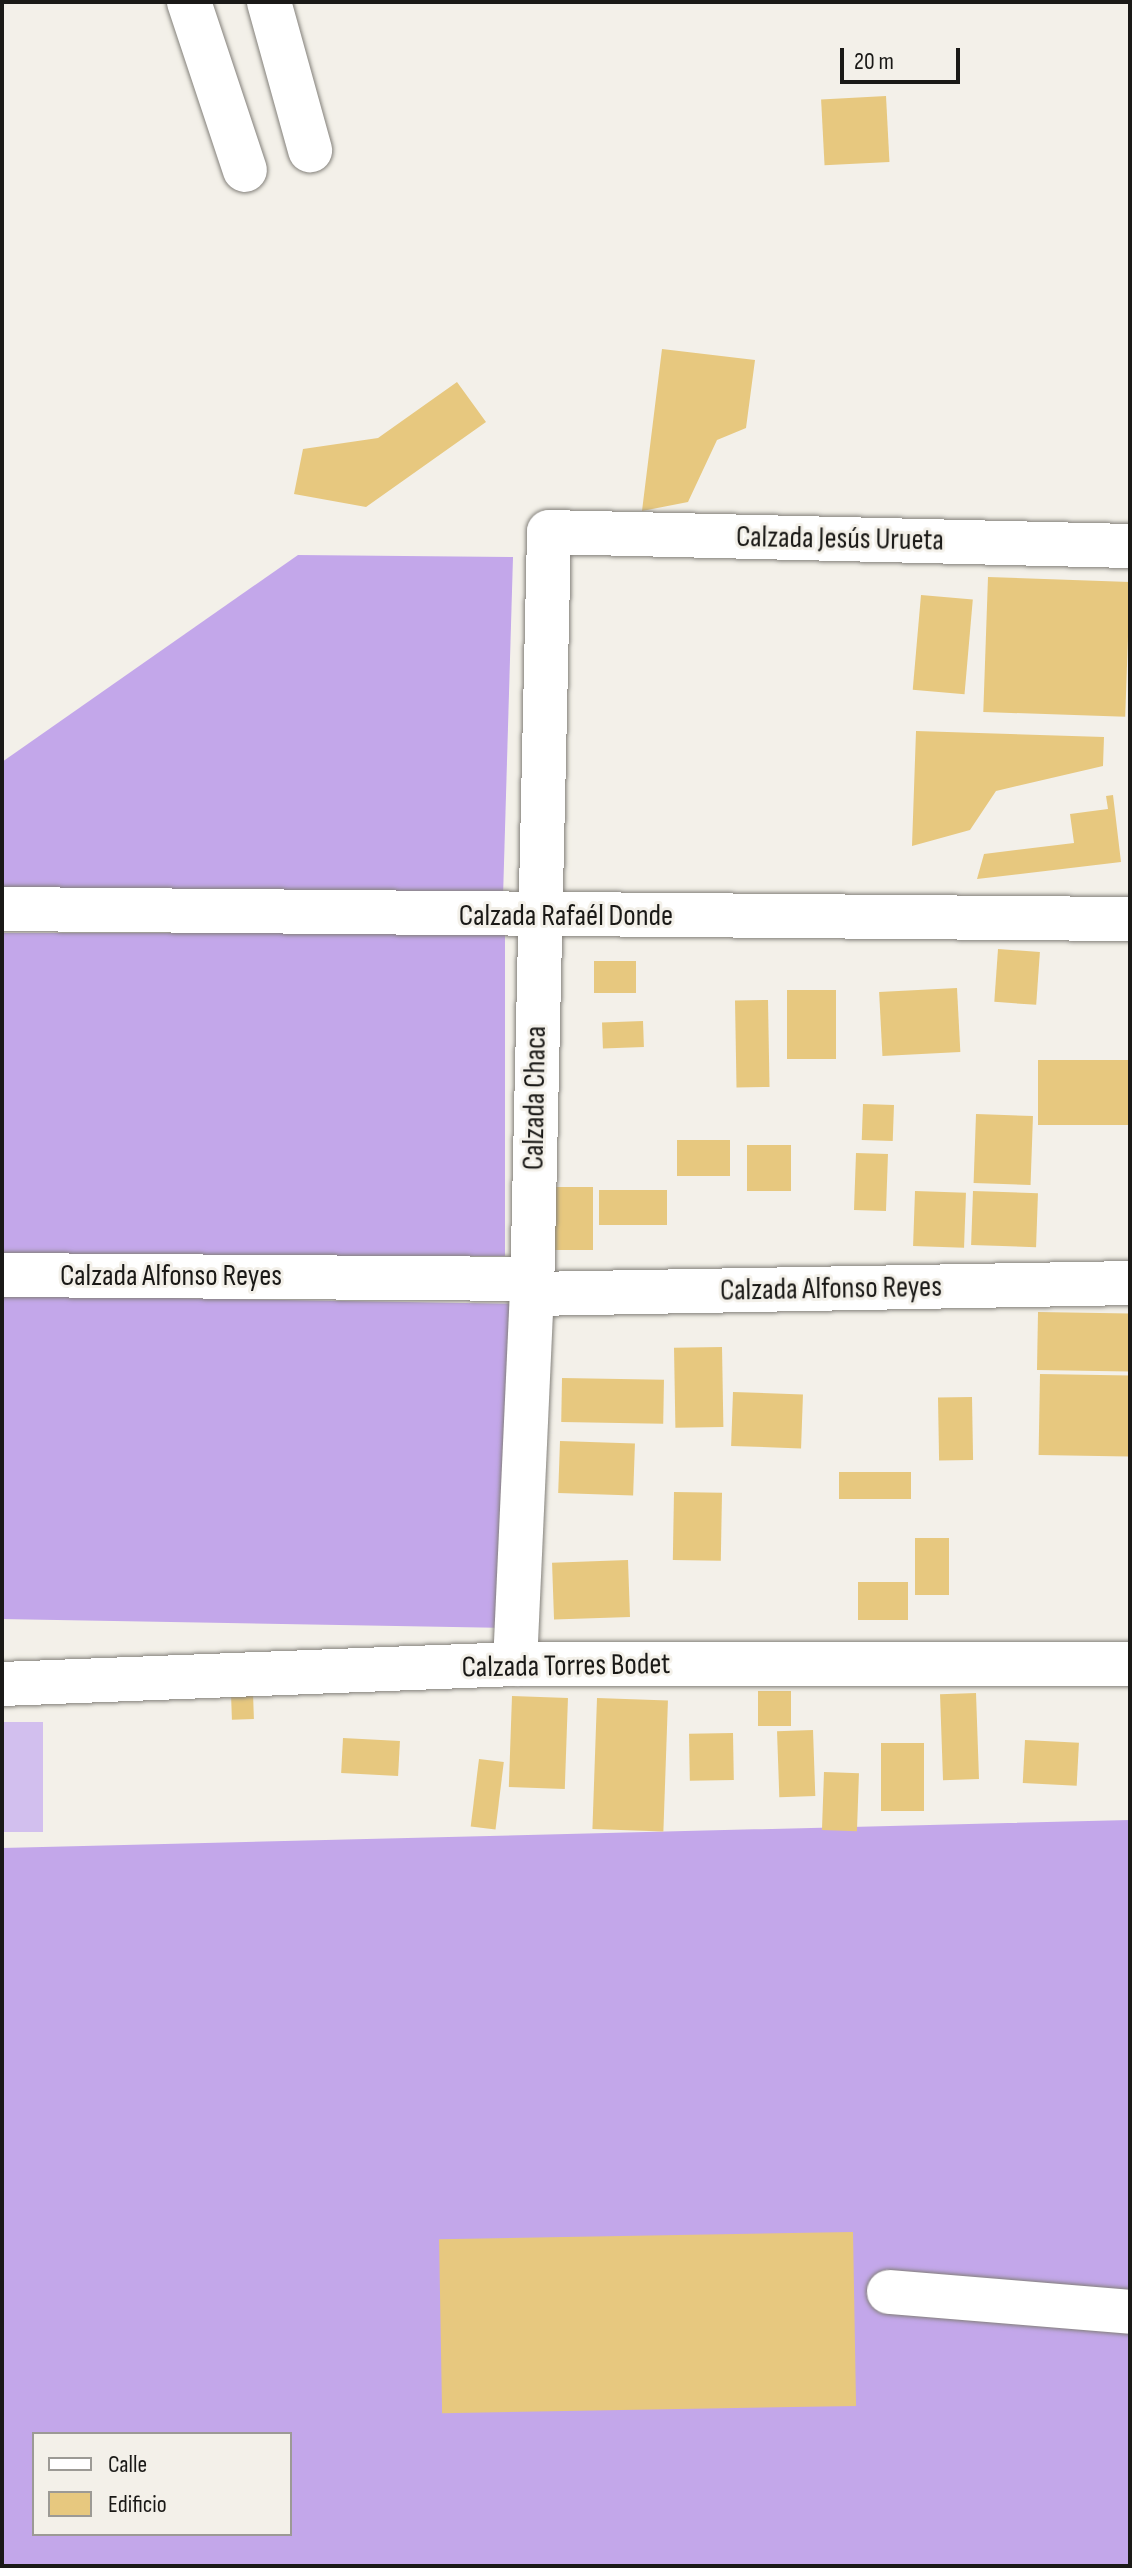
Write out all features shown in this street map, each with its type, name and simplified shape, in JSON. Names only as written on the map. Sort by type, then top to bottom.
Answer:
[{"type":"street","points":[[189,2],[245,170]]},
{"type":"street","points":[[269,2],[310,150]]},
{"type":"street","name":"Calzada Jesús Urueta","points":[[549,532],[1130,546]]},
{"type":"street","name":"Calzada Chaca","points":[[515,1664],[532,1287],[537,916],[549,532]]},
{"type":"street","name":"Calzada Rafaél Donde","points":[[2,909],[1130,919]]},
{"type":"street","name":"Calzada Alfonso Reyes","points":[[2,1275],[532,1287],[1130,1283]]},
{"type":"street","name":"Calzada Torres Bodet","points":[[2,1684],[515,1664],[1130,1664]]},
{"type":"street","points":[[889,2292],[1130,2312]]},
{"type":"shaded area","points":[[298,555],[513,557],[503,897],[2,894],[2,762]]},
{"type":"shaded area","points":[[2,933],[505,933],[505,1256],[2,1256]]},
{"type":"shaded area","points":[[2,1295],[518,1304],[512,1628],[2,1619]]},
{"type":"shaded area","points":[[2,1722],[43,1722],[43,1832],[2,1832]]},
{"type":"shaded area","points":[[1130,1820],[1130,2566],[2,2566],[2,1848]]},
{"type":"building","points":[[886,96],[889,162],[825,165],[821,99]]},
{"type":"building","points":[[662,349],[755,360],[746,428],[717,440],[688,502],[642,511]]},
{"type":"building","points":[[457,382],[486,422],[366,507],[294,494],[303,449],[378,438]]},
{"type":"building","points":[[988,577],[1130,582],[1125,717],[983,712]]},
{"type":"building","points":[[921,595],[973,600],[965,694],[913,690]]},
{"type":"building","points":[[916,731],[1104,737],[1103,766],[996,791],[970,830],[912,846]]},
{"type":"building","points":[[1113,795],[1121,862],[977,879],[984,854],[1074,843],[1070,814],[1108,809],[1106,796]]},
{"type":"building","points":[[998,949],[1040,952],[1036,1005],[994,1002]]},
{"type":"building","points":[[594,961],[636,961],[636,993],[594,993]]},
{"type":"building","points":[[957,988],[960,1052],[882,1056],[879,992]]},
{"type":"building","points":[[787,990],[836,990],[836,1059],[787,1059]]},
{"type":"building","points":[[768,1000],[770,1087],[737,1088],[735,1001]]},
{"type":"building","points":[[643,1021],[644,1047],[603,1048],[602,1022]]},
{"type":"building","points":[[1038,1060],[1130,1060],[1130,1125],[1038,1125]]},
{"type":"building","points":[[863,1104],[894,1105],[893,1141],[862,1140]]},
{"type":"building","points":[[976,1114],[1033,1116],[1031,1185],[974,1183]]},
{"type":"building","points":[[677,1140],[730,1140],[730,1176],[677,1176]]},
{"type":"building","points":[[747,1145],[791,1145],[791,1191],[747,1191]]},
{"type":"building","points":[[856,1153],[888,1154],[886,1211],[854,1210]]},
{"type":"building","points":[[552,1187],[593,1187],[593,1250],[552,1250]]},
{"type":"building","points":[[599,1190],[667,1190],[667,1225],[599,1225]]},
{"type":"building","points":[[915,1191],[966,1193],[964,1248],[913,1246]]},
{"type":"building","points":[[973,1191],[1038,1193],[1036,1247],[971,1245]]},
{"type":"building","points":[[1038,1312],[1130,1314],[1129,1372],[1037,1370]]},
{"type":"building","points":[[722,1347],[723,1427],[675,1428],[674,1348]]},
{"type":"building","points":[[1040,1374],[1130,1376],[1129,1457],[1039,1455]]},
{"type":"building","points":[[562,1378],[664,1380],[663,1424],[561,1422]]},
{"type":"building","points":[[733,1392],[803,1394],[801,1448],[731,1446]]},
{"type":"building","points":[[972,1397],[973,1460],[939,1461],[938,1398]]},
{"type":"building","points":[[560,1441],[635,1444],[633,1496],[558,1493]]},
{"type":"building","points":[[839,1472],[911,1472],[911,1499],[839,1499]]},
{"type":"building","points":[[674,1492],[722,1493],[721,1561],[673,1560]]},
{"type":"building","points":[[915,1538],[949,1538],[949,1595],[915,1595]]},
{"type":"building","points":[[628,1560],[630,1617],[554,1620],[552,1563]]},
{"type":"building","points":[[858,1582],[908,1582],[908,1620],[858,1620]]},
{"type":"building","points":[[758,1691],[791,1691],[791,1726],[758,1726]]},
{"type":"building","points":[[253,1693],[254,1719],[232,1720],[231,1694]]},
{"type":"building","points":[[976,1693],[979,1779],[943,1780],[940,1694]]},
{"type":"building","points":[[512,1696],[568,1698],[565,1789],[509,1787]]},
{"type":"building","points":[[597,1698],[668,1700],[663,1831],[592,1829]]},
{"type":"building","points":[[813,1730],[815,1796],[779,1797],[777,1731]]},
{"type":"building","points":[[733,1733],[734,1780],[690,1781],[689,1734]]},
{"type":"building","points":[[343,1738],[400,1741],[398,1776],[341,1773]]},
{"type":"building","points":[[1025,1740],[1079,1743],[1077,1786],[1023,1783]]},
{"type":"building","points":[[881,1743],[924,1743],[924,1811],[881,1811]]},
{"type":"building","points":[[479,1759],[504,1762],[496,1830],[471,1826]]},
{"type":"building","points":[[824,1772],[859,1773],[857,1831],[822,1830]]},
{"type":"building","points":[[853,2232],[856,2406],[442,2413],[439,2239]]}]
